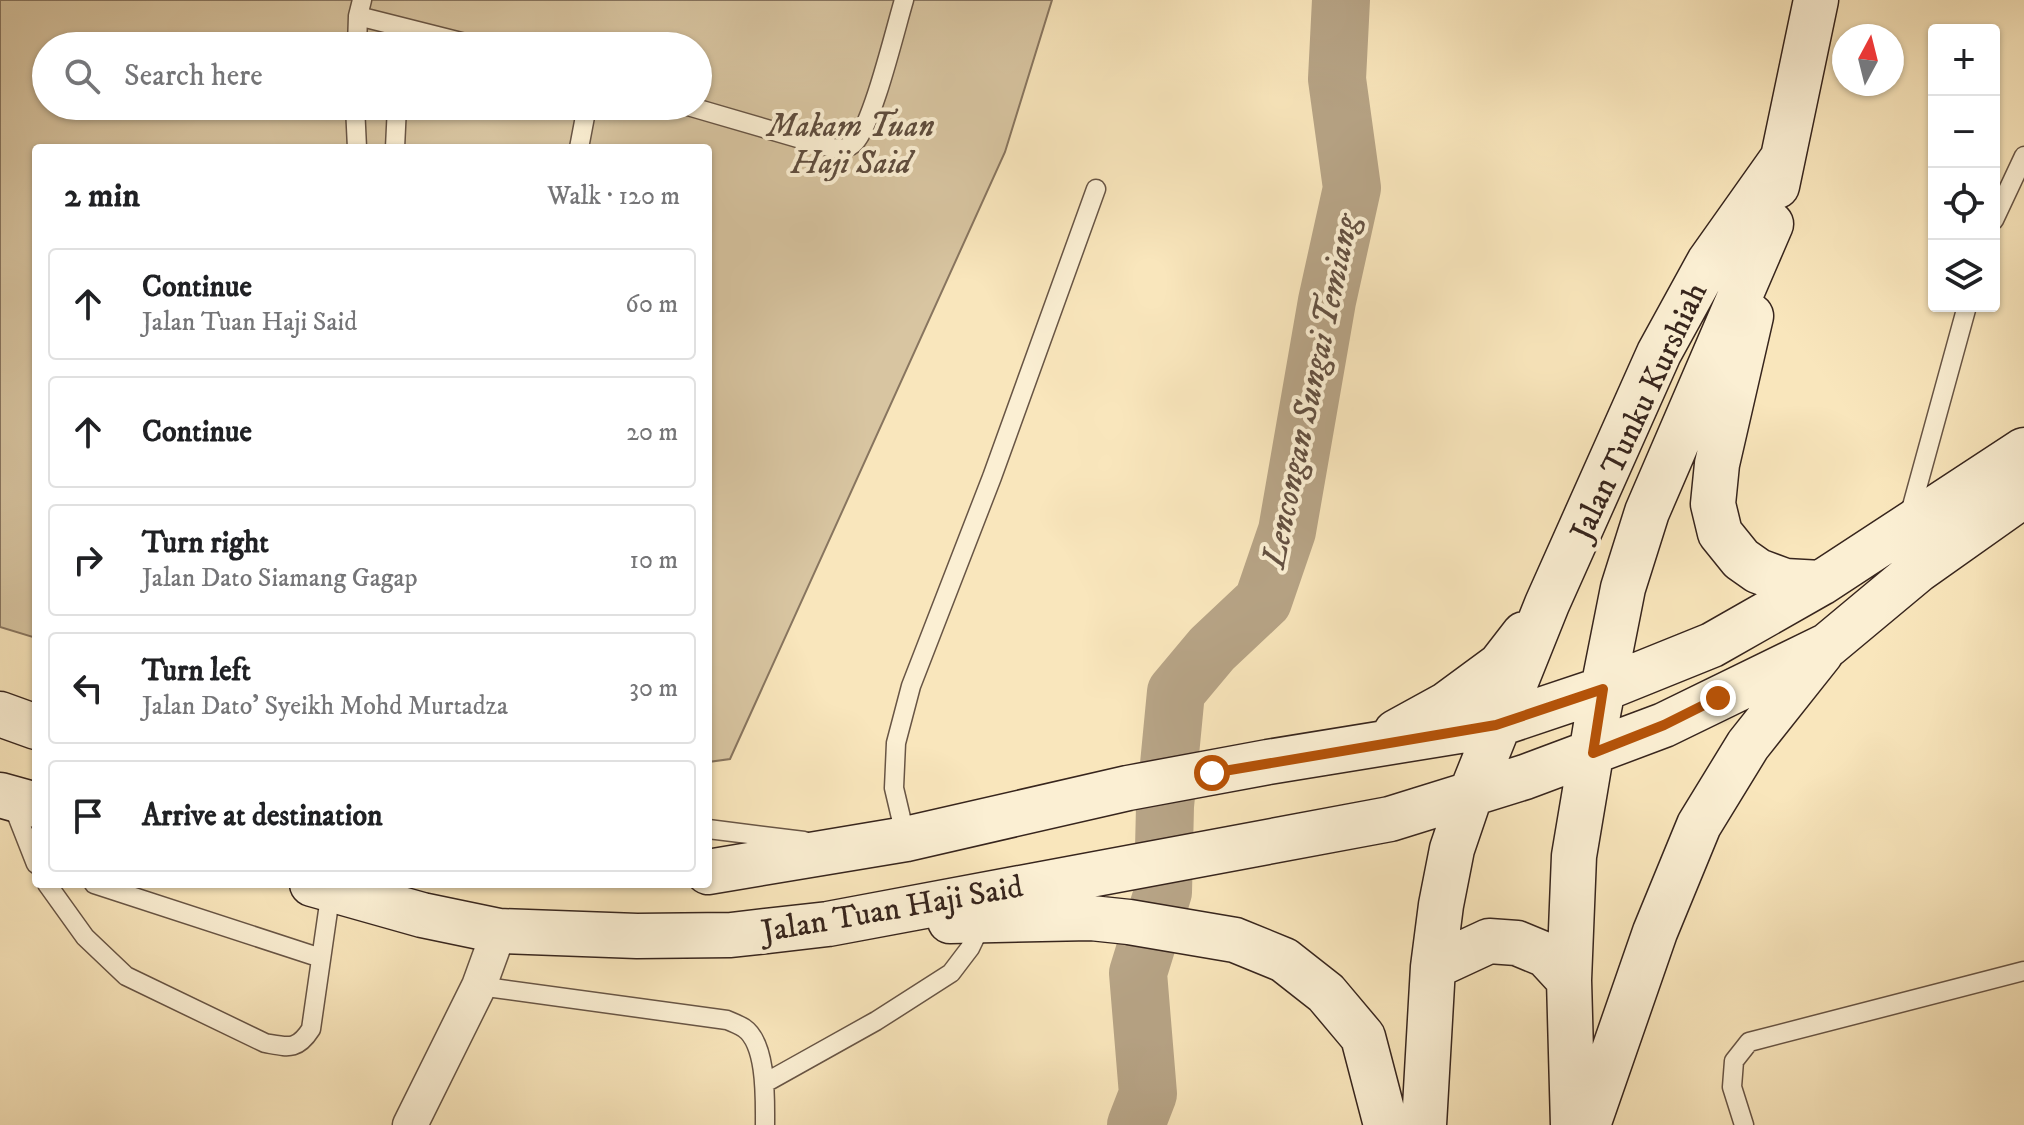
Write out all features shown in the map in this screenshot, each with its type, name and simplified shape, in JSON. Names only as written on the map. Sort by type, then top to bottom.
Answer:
[{"type":"main road","name":"Jalan Tunku Kurshiah","points":[[1547,604],[1659,353],[1709,262],[1782,159],[1816,0]]},
{"type":"main road","points":[[1782,159],[1771,224],[1717,464],[1713,504],[1720,533],[1741,559],[1758,571],[1785,581],[1821,583]]},
{"type":"main road","points":[[1573,1125],[1569,980],[1574,856],[1623,588],[1647,512],[1771,224]]},
{"type":"main road","points":[[1588,1125],[1655,932],[1699,825],[1748,745],[1828,645],[1913,547],[2024,450]]},
{"type":"main road","points":[[1598,721],[1712,645],[1821,583],[1913,547],[2024,495]]},
{"type":"main road","points":[[1424,1125],[1433,967],[1452,849],[1496,725],[1547,604]]},
{"type":"main road","points":[[1373,745],[1447,704],[1500,665],[1547,604]]},
{"type":"main road","points":[[1598,721],[1664,725],[1828,645]]},
{"type":"main road","points":[[0,714],[32,726]]},
{"type":"main road","name":"Jalan Tuan Haji Said","points":[[712,871],[906,839],[1128,788],[1268,762],[1496,725],[1598,721]]},
{"type":"main road","name":"Jalan Tuan Haji Said","points":[[325,888],[422,915],[499,931],[637,936],[731,935],[828,924],[1390,819],[1470,796],[1598,721]]},
{"type":"main road","points":[[828,924],[1091,918],[1235,940],[1284,960],[1326,993],[1363,1037],[1386,1125]]},
{"type":"main road","points":[[1433,967],[1489,941],[1517,943],[1546,955],[1569,980]]},
{"type":"street","points":[[410,1125],[479,986],[499,931]]},
{"type":"lane","points":[[712,113],[844,149],[854,143],[867,123],[904,0]]},
{"type":"lane","points":[[358,32],[360,8],[402,27],[422,32]]},
{"type":"lane","points":[[402,27],[402,32]]},
{"type":"lane","points":[[356,120],[357,144]]},
{"type":"lane","points":[[395,144],[396,120]]},
{"type":"lane","points":[[580,144],[584,120]]},
{"type":"lane","points":[[2000,207],[2024,156]]},
{"type":"lane","points":[[906,839],[894,788],[896,743],[911,686],[992,477],[1096,189]]},
{"type":"lane","points":[[1913,547],[1966,312]]},
{"type":"lane","points":[[15,799],[32,852]]},
{"type":"lane","points":[[712,829],[857,847]]},
{"type":"lane","points":[[50,888],[85,937],[126,976],[265,1043],[289,1048],[303,1042],[311,1029],[321,958],[321,888]]},
{"type":"lane","points":[[106,888],[321,958]]},
{"type":"lane","points":[[765,1083],[876,1021],[951,973],[970,948],[983,921]]},
{"type":"lane","points":[[1744,1125],[1732,1087],[1734,1061],[1749,1042],[2024,971]]},
{"type":"lane","points":[[479,986],[727,1020],[747,1029],[758,1050],[765,1083],[765,1125]]},
{"type":"green space","name":"Makam Tuan Haji Said","points":[[0,0],[1052,0],[1005,152],[730,759],[712,761],[712,144],[32,144],[32,637],[0,627]]},
{"type":"waterway","name":"Lencongan Sungai Temiang","points":[[1136,1125],[1148,1094],[1138,973],[1163,892],[1165,806],[1176,692],[1212,649],[1263,601],[1287,531],[1327,301],[1352,188],[1337,79],[1341,0]]},
{"type":"route","points":[[1212,773],[1496,725],[1603,689],[1593,753],[1664,725],[1718,698]]}]
